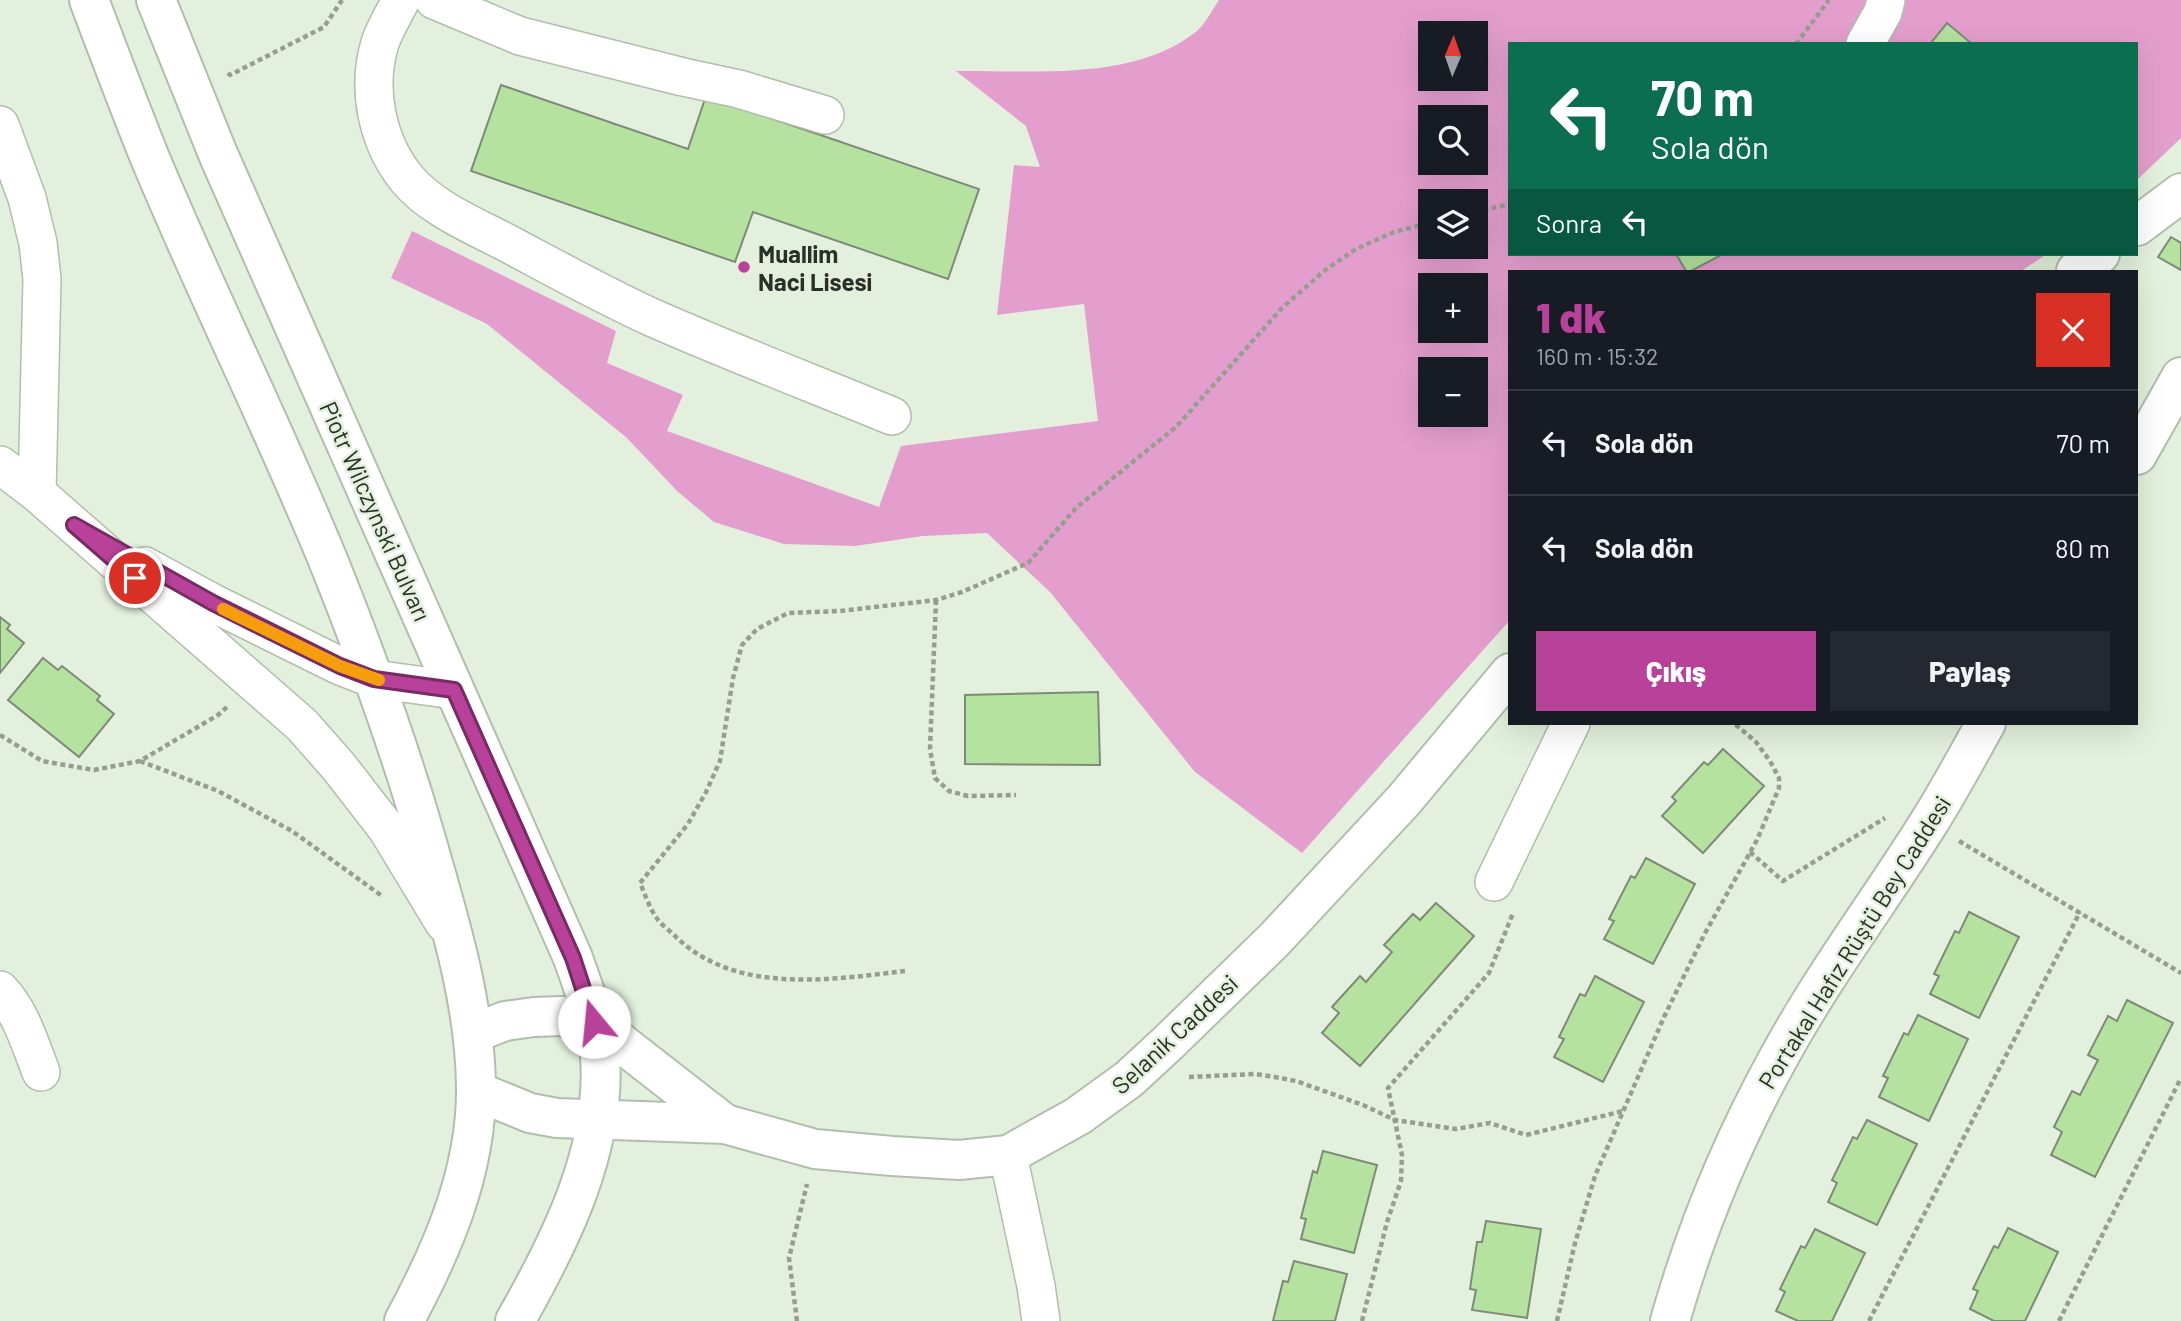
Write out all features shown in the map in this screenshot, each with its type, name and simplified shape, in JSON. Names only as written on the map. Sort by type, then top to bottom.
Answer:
[{"type":"main road","points":[[89,0],[150,158],[329,563],[374,679],[417,808],[455,940],[474,1033],[476,1091],[470,1146],[458,1199],[433,1269],[404,1321]]},
{"type":"main road","name":"Piotr Wilczynski Bulvarı","points":[[156,0],[218,154],[573,958],[594,1022],[600,1054],[600,1087],[587,1162],[542,1272],[515,1321]]},
{"type":"main road","points":[[2138,225],[2181,193]]},
{"type":"main road","points":[[2078,270],[2097,256]]},
{"type":"main road","points":[[2138,453],[2181,377]]},
{"type":"main road","name":"Selanik Caddesi","points":[[596,1120],[725,1124],[815,1149],[959,1160],[1008,1155],[1078,1116],[1129,1079],[1168,1043],[1275,940],[1455,742],[1508,676]]},
{"type":"main road","name":"Portakal Hafız Rüştü Bey Caddesi","points":[[1670,1321],[1688,1259],[1737,1139],[1765,1084],[1812,1000],[1929,823],[1985,725]]},
{"type":"main road","points":[[474,1033],[505,1021],[534,1017],[562,1016],[594,1022]]},
{"type":"main road","name":"Selanik Caddesi","points":[[594,1022],[725,1124]]},
{"type":"main road","points":[[476,1091],[530,1113],[557,1118],[596,1120]]},
{"type":"street","points":[[401,0],[380,43],[375,83],[376,108],[381,133],[389,151],[407,178],[424,195],[452,214],[651,317],[892,416]]},
{"type":"street","points":[[434,0],[520,36],[739,89],[825,115]]},
{"type":"street","points":[[1866,42],[1875,29],[1886,0]]},
{"type":"street","points":[[0,125],[27,198],[38,243],[41,279],[37,493]]},
{"type":"street","points":[[0,465],[37,493],[302,724],[387,829],[455,940]]},
{"type":"street","points":[[74,525],[290,643],[374,679],[454,690]]},
{"type":"street","points":[[1505,893],[1570,725]]},
{"type":"street","points":[[0,990],[8,998],[26,1032],[41,1072]]},
{"type":"street","points":[[1008,1155],[1041,1321]]},
{"type":"path","points":[[222,65],[230,75],[324,27],[342,0]]},
{"type":"path","points":[[1798,42],[1829,0]]},
{"type":"path","points":[[1488,209],[1508,204]]},
{"type":"path","points":[[905,971],[799,980],[752,975],[713,962],[687,948],[656,919],[640,883],[688,824],[720,761],[733,678],[742,645],[757,629],[788,613],[840,611],[936,600],[962,592],[1028,563],[1077,507],[1176,427],[1282,308],[1324,271],[1356,249],[1394,232],[1418,226]]},
{"type":"path","points":[[936,600],[930,749],[935,778],[949,791],[968,796],[1016,795]]},
{"type":"path","points":[[0,735],[42,761],[94,770],[140,761],[218,715],[255,682]]},
{"type":"path","points":[[1557,1321],[1575,1243],[1595,1176],[1664,1017],[1704,935],[1750,852],[1779,788],[1779,778],[1756,742],[1736,725]]},
{"type":"path","points":[[140,761],[218,791],[292,831],[387,901]]},
{"type":"path","points":[[1750,852],[1783,881],[1901,808],[2181,972]]},
{"type":"path","points":[[1362,1321],[1387,1222],[1401,1181],[1402,1154],[1388,1088],[1489,973],[1505,893]]},
{"type":"path","points":[[1869,1321],[2080,912]]},
{"type":"path","points":[[1185,1077],[1255,1074],[1286,1079],[1363,1105],[1395,1120],[1456,1129],[1490,1123],[1525,1135],[1623,1111]]},
{"type":"path","points":[[2059,1321],[2181,1078]]},
{"type":"path","points":[[797,1321],[789,1258],[815,1149]]},
{"type":"shaded area","points":[[1219,0],[2181,0],[2181,138],[2138,179],[2138,42],[1508,42],[1508,256],[2044,256],[2023,270],[1508,270],[1508,622],[1302,853],[1195,772],[1050,592],[987,533],[923,536],[855,546],[784,544],[714,522],[677,491],[627,438],[487,324],[391,278],[412,231],[616,331],[607,363],[683,395],[667,431],[879,507],[901,446],[1098,421],[1084,304],[997,315],[1014,165],[1040,167],[1026,126],[956,71],[1082,70],[1113,66],[1144,59],[1172,47],[1197,31]]},
{"type":"building","points":[[1947,23],[1970,42],[1932,42]]},
{"type":"building","points":[[501,85],[688,149],[706,96],[979,189],[948,279],[753,212],[735,262],[471,171]]},
{"type":"building","points":[[2171,237],[2181,243],[2181,270],[2158,257]]},
{"type":"building","points":[[1677,256],[1719,256],[1693,270],[1685,270]]},
{"type":"building","points":[[0,617],[10,625],[7,629],[24,643],[0,673]]},
{"type":"building","points":[[43,658],[58,670],[62,666],[100,696],[97,700],[114,714],[79,757],[8,700]]},
{"type":"building","points":[[1098,692],[1100,765],[965,764],[965,695]]},
{"type":"building","points":[[1723,749],[1764,786],[1703,853],[1662,816],[1676,801],[1672,797],[1704,762],[1708,765]]},
{"type":"building","points":[[1646,858],[1695,884],[1653,964],[1604,939],[1614,921],[1609,919],[1631,876],[1635,878]]},
{"type":"building","points":[[1436,903],[1474,936],[1360,1066],[1322,1033],[1339,1013],[1332,1007],[1360,976],[1366,982],[1392,952],[1384,945],[1413,914],[1420,920]]},
{"type":"building","points":[[1969,912],[2019,937],[1979,1018],[1930,994],[1939,976],[1934,974],[1955,931],[1959,933]]},
{"type":"building","points":[[1595,976],[1644,1002],[1603,1082],[1554,1057],[1564,1039],[1559,1037],[1580,994],[1585,996]]},
{"type":"building","points":[[2127,1000],[2173,1023],[2095,1177],[2051,1155],[2062,1132],[2054,1127],[2072,1091],[2080,1095],[2098,1060],[2088,1055],[2108,1016],[2117,1021]]},
{"type":"building","points":[[1918,1015],[1968,1039],[1929,1121],[1879,1097],[1888,1078],[1883,1076],[1904,1033],[1908,1035]]},
{"type":"building","points":[[1867,1120],[1917,1144],[1877,1225],[1828,1202],[1837,1183],[1832,1180],[1853,1137],[1857,1139]]},
{"type":"building","points":[[1323,1151],[1377,1165],[1354,1253],[1301,1239],[1306,1219],[1301,1218],[1313,1171],[1317,1173]]},
{"type":"building","points":[[1486,1221],[1541,1229],[1527,1318],[1472,1310],[1476,1290],[1470,1289],[1477,1242],[1482,1242]]},
{"type":"building","points":[[2008,1228],[2058,1252],[2025,1321],[1994,1321],[1970,1309],[1978,1291],[1973,1289],[1994,1246],[1998,1248]]},
{"type":"building","points":[[1815,1229],[1865,1253],[1832,1321],[1798,1321],[1776,1311],[1785,1292],[1780,1289],[1801,1246],[1805,1248]]},
{"type":"building","points":[[1294,1261],[1347,1274],[1335,1321],[1273,1321],[1283,1281],[1288,1282]]},
{"type":"slow traffic","points":[[223,609],[340,666],[379,680]]},
{"type":"place","name":"Muallim Naci Lisesi","points":[[744,267]]},
{"type":"route","points":[[135,578],[74,525],[213,603],[340,666],[374,679],[454,690],[573,958],[594,1022]]}]
